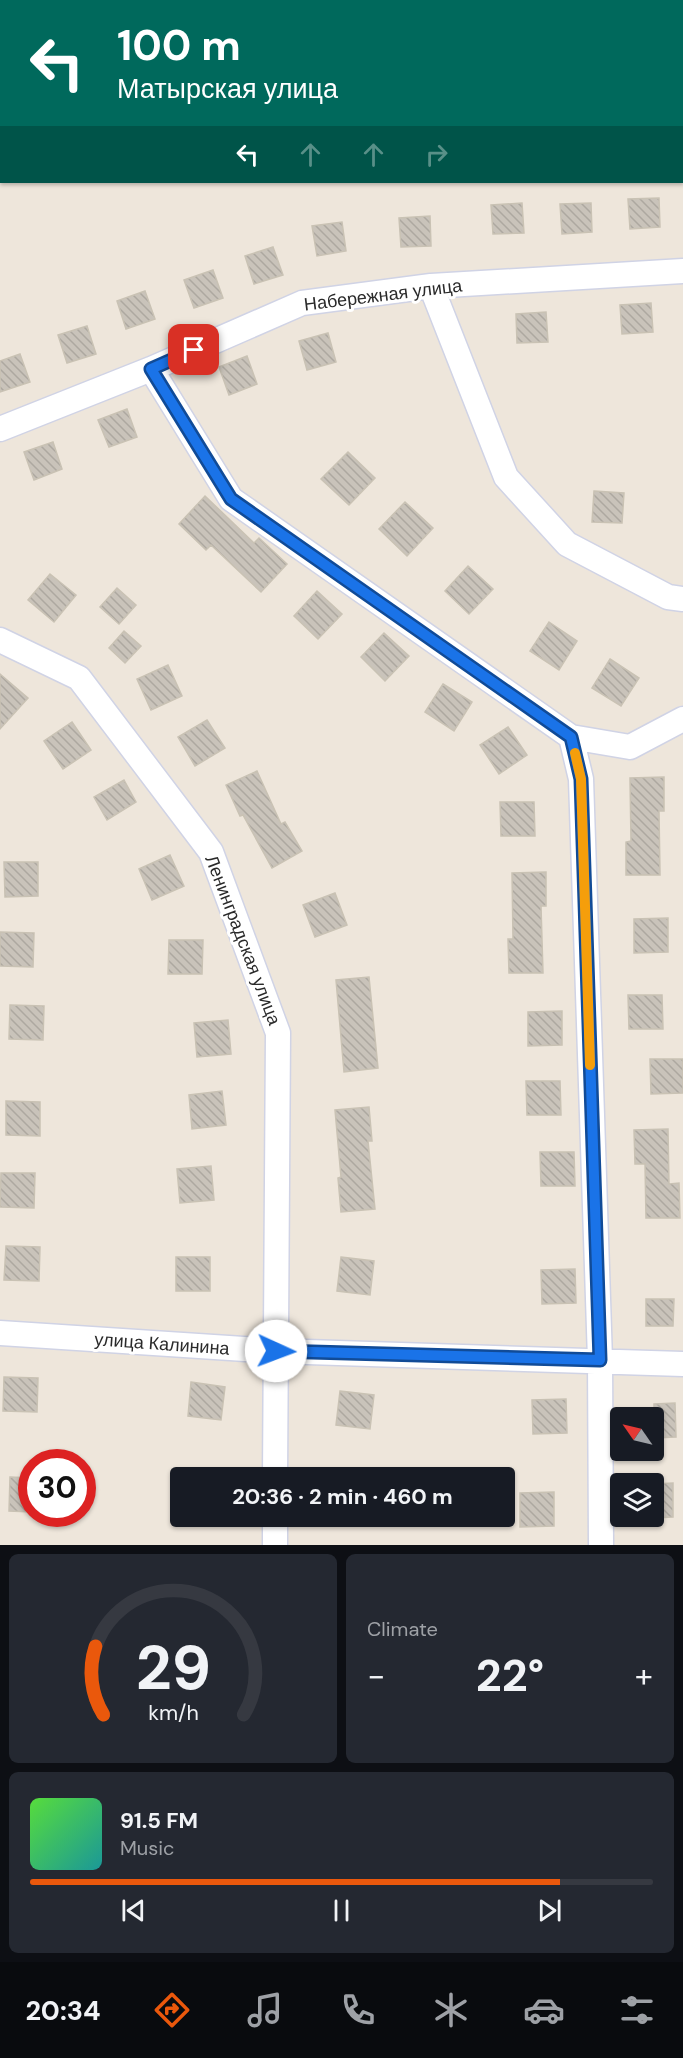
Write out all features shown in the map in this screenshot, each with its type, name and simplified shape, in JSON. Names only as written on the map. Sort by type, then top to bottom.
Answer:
[{"type":"street","name":"Набережная улица","points":[[0,429],[151,369],[302,303],[431,286],[683,271]]},
{"type":"street","points":[[431,286],[506,477],[567,544],[668,597],[683,599]]},
{"type":"street","points":[[151,369],[231,499],[571,737],[630,747],[683,719]]},
{"type":"street","name":"Ленинградская улица","points":[[0,640],[79,678],[211,852],[278,1033],[275,1467]]},
{"type":"street","points":[[571,737],[581,779],[600,1360],[601,1545]]},
{"type":"street","name":"улица Калинина","points":[[0,1333],[276,1351],[683,1364]]},
{"type":"street","points":[[275,1527],[275,1545]]},
{"type":"building","points":[[659,198],[660,227],[630,229],[628,199]]},
{"type":"building","points":[[522,203],[524,233],[493,234],[491,205]]},
{"type":"building","points":[[591,203],[592,232],[562,234],[560,204]]},
{"type":"building","points":[[430,216],[431,246],[401,247],[399,218]]},
{"type":"building","points":[[342,222],[346,251],[317,256],[312,226]]},
{"type":"building","points":[[273,247],[283,275],[254,284],[245,256]]},
{"type":"building","points":[[213,270],[223,298],[194,308],[184,280]]},
{"type":"building","points":[[145,291],[155,319],[126,329],[117,301]]},
{"type":"building","points":[[651,303],[653,332],[622,334],[620,305]]},
{"type":"building","points":[[546,312],[548,342],[517,343],[516,314]]},
{"type":"building","points":[[87,326],[96,354],[67,363],[58,335]]},
{"type":"building","points":[[328,333],[336,362],[307,370],[299,341]]},
{"type":"building","points":[[20,354],[30,382],[0,392],[0,361]]},
{"type":"building","points":[[247,356],[257,384],[229,395],[219,367]]},
{"type":"building","points":[[127,409],[137,437],[109,447],[98,420]]},
{"type":"building","points":[[53,442],[62,469],[34,480],[24,452]]},
{"type":"building","points":[[348,452],[375,478],[349,505],[321,479]]},
{"type":"building","points":[[594,491],[624,493],[622,523],[592,522]]},
{"type":"building","points":[[205,496],[254,543],[259,538],[287,564],[261,592],[211,545],[206,550],[179,524]]},
{"type":"building","points":[[405,502],[433,528],[407,556],[379,529]]},
{"type":"building","points":[[468,566],[493,589],[469,614],[445,591]]},
{"type":"building","points":[[50,574],[76,595],[54,622],[28,600]]},
{"type":"building","points":[[117,588],[136,605],[119,624],[100,607]]},
{"type":"building","points":[[317,591],[342,614],[318,639],[294,616]]},
{"type":"building","points":[[549,622],[577,641],[559,670],[530,651]]},
{"type":"building","points":[[124,631],[141,646],[125,663],[109,648]]},
{"type":"building","points":[[384,633],[409,656],[385,681],[361,657]]},
{"type":"building","points":[[610,659],[639,678],[621,706],[592,688]]},
{"type":"building","points":[[168,665],[182,696],[151,710],[137,679]]},
{"type":"building","points":[[0,674],[28,698],[0,729]]},
{"type":"building","points":[[443,684],[472,702],[454,731],[425,712]]},
{"type":"building","points":[[207,720],[225,748],[195,766],[178,737]]},
{"type":"building","points":[[72,722],[91,750],[63,769],[44,741]]},
{"type":"building","points":[[508,727],[527,755],[499,774],[480,745]]},
{"type":"building","points":[[257,771],[281,824],[285,822],[302,851],[272,868],[243,815],[240,816],[226,785]]},
{"type":"building","points":[[664,777],[664,811],[659,811],[660,875],[626,875],[626,842],[631,841],[630,778]]},
{"type":"building","points":[[124,780],[136,802],[107,820],[94,797]]},
{"type":"building","points":[[500,802],[534,802],[535,836],[501,836]]},
{"type":"building","points":[[170,855],[184,886],[152,900],[139,869]]},
{"type":"building","points":[[4,862],[38,862],[38,896],[5,897]]},
{"type":"building","points":[[546,872],[546,906],[541,906],[543,973],[509,973],[508,939],[513,939],[512,873]]},
{"type":"building","points":[[335,893],[347,925],[315,937],[303,905]]},
{"type":"building","points":[[668,918],[668,952],[634,953],[634,919]]},
{"type":"building","points":[[0,932],[34,933],[33,967],[0,966]]},
{"type":"building","points":[[169,940],[203,940],[202,974],[168,974]]},
{"type":"building","points":[[369,977],[378,1068],[344,1072],[336,980]]},
{"type":"building","points":[[628,995],[662,995],[663,1029],[629,1029]]},
{"type":"building","points":[[10,1005],[44,1006],[43,1040],[9,1039]]},
{"type":"building","points":[[562,1011],[562,1045],[528,1046],[528,1012]]},
{"type":"building","points":[[228,1020],[231,1054],[197,1057],[194,1023]]},
{"type":"building","points":[[650,1059],[683,1059],[683,1093],[651,1094]]},
{"type":"building","points":[[526,1081],[560,1081],[561,1115],[527,1115]]},
{"type":"building","points":[[222,1091],[226,1125],[192,1129],[189,1095]]},
{"type":"building","points":[[6,1101],[40,1102],[40,1136],[6,1135]]},
{"type":"building","points":[[369,1107],[372,1141],[368,1141],[375,1209],[341,1212],[338,1178],[341,1177],[335,1110]]},
{"type":"building","points":[[668,1129],[669,1184],[679,1183],[680,1218],[646,1218],[645,1164],[635,1164],[634,1130]]},
{"type":"building","points":[[540,1152],[574,1152],[575,1186],[541,1186]]},
{"type":"building","points":[[211,1166],[214,1200],[180,1203],[177,1169]]},
{"type":"building","points":[[1,1173],[35,1173],[34,1208],[0,1207]]},
{"type":"building","points":[[6,1246],[40,1247],[39,1281],[4,1280]]},
{"type":"building","points":[[176,1257],[210,1257],[210,1291],[176,1291]]},
{"type":"building","points":[[341,1257],[374,1261],[370,1295],[337,1291]]},
{"type":"building","points":[[575,1269],[576,1303],[542,1304],[541,1270]]},
{"type":"building","points":[[646,1299],[674,1299],[673,1326],[646,1326]]},
{"type":"building","points":[[4,1377],[38,1378],[37,1412],[3,1411]]},
{"type":"building","points":[[191,1382],[225,1387],[221,1420],[188,1416]]},
{"type":"building","points":[[340,1391],[374,1395],[370,1429],[336,1425]]},
{"type":"building","points":[[566,1399],[567,1433],[533,1434],[532,1400]]},
{"type":"building","points":[[675,1403],[676,1437],[664,1438],[664,1407],[654,1407],[654,1404]]},
{"type":"building","points":[[10,1477],[18,1477],[18,1511],[9,1511]]},
{"type":"building","points":[[664,1483],[673,1483],[673,1517],[664,1517]]},
{"type":"building","points":[[554,1492],[554,1526],[520,1527],[520,1493]]},
{"type":"slow traffic","points":[[575,753],[581,779],[590,1065]]},
{"type":"route","points":[[194,350],[151,369],[231,499],[571,737],[581,779],[600,1360],[276,1351]]}]
